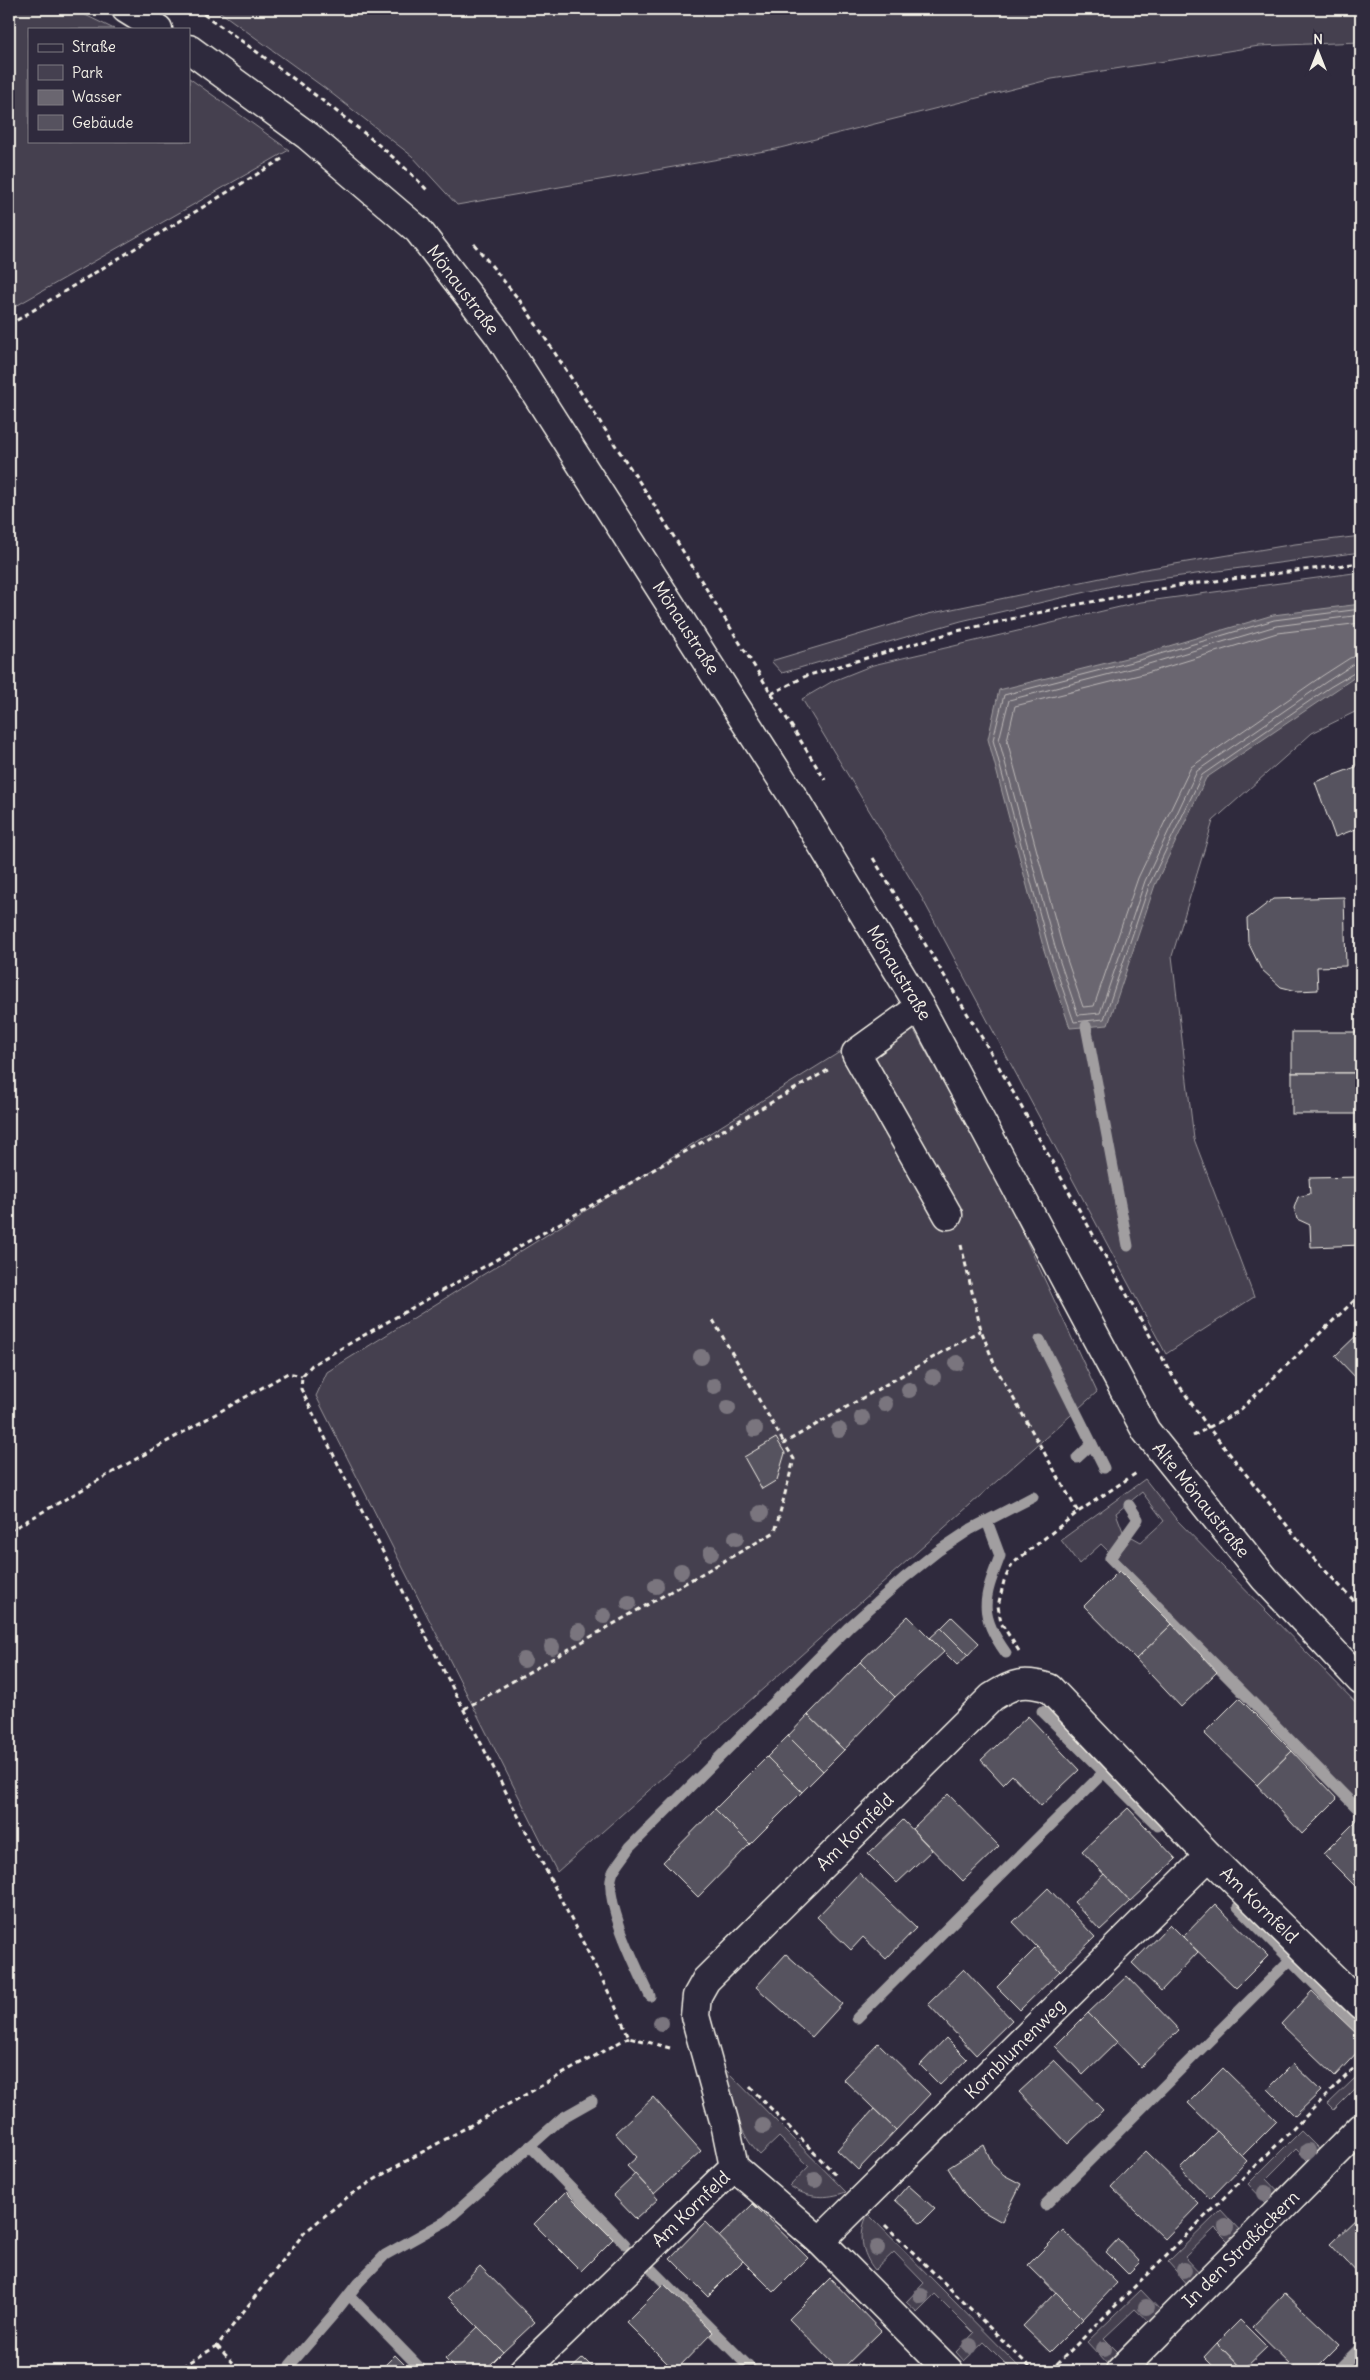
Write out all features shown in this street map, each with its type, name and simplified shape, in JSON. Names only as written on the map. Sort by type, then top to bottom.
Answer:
[{"type":"street","points":[[126,9],[156,28]]},
{"type":"street","name":"Mönaustraße","points":[[190,50],[308,136],[418,230],[498,334],[797,803],[920,1007],[1074,1296]]},
{"type":"street","points":[[920,1007],[856,1053],[948,1215]]},
{"type":"street","name":"Alte Mönaustraße","points":[[1074,1296],[1146,1431],[1265,1579],[1361,1682]]},
{"type":"street","name":"Am Kornfeld","points":[[523,2371],[734,2167],[726,2128],[695,2016],[697,1996],[706,1980],[992,1697],[1009,1686],[1030,1682],[1049,1688],[1209,1856],[1361,2005]]},
{"type":"street","name":"Kornblumenweg","points":[[820,2241],[1209,1856]]},
{"type":"street","name":"In den Straßäckern","points":[[1120,2371],[1361,2128]]},
{"type":"street","points":[[734,2167],[820,2241],[949,2371]]},
{"type":"path","points":[[9,325],[279,162],[308,136]]},
{"type":"path","points":[[773,693],[806,676],[957,631],[1069,606],[1183,585],[1361,563]]},
{"type":"path","points":[[629,2037],[612,1999],[301,1389],[302,1376],[312,1365],[856,1053]]},
{"type":"path","points":[[948,1215],[963,1251],[981,1330],[995,1366],[1078,1512],[1012,1564],[1004,1581],[998,1606],[1001,1623],[1021,1654],[1030,1682]]},
{"type":"path","points":[[1084,1222],[1172,1375],[1208,1427],[1314,1559],[1361,1608]]},
{"type":"path","points":[[1208,1427],[1224,1420],[1239,1410],[1361,1294]]},
{"type":"path","points":[[464,1709],[774,1532],[794,1459],[713,1320]]},
{"type":"path","points":[[784,1443],[981,1330]]},
{"type":"path","points":[[9,1531],[288,1374],[302,1376]]},
{"type":"path","points":[[175,2371],[217,2346],[304,2233],[350,2195],[629,2037],[668,2048],[688,2047],[703,2049]]},
{"type":"path","points":[[1050,2371],[1352,2070],[1361,2065]]},
{"type":"path","points":[[217,2346],[242,2371]]},
{"type":"green space","points":[[9,9],[73,9],[112,28],[28,28],[28,142],[190,142],[190,79],[289,150],[9,310]]},
{"type":"green space","points":[[216,9],[1361,9],[1361,42],[1259,46],[1052,79],[776,149],[457,205],[412,156],[326,89]]},
{"type":"green space","points":[[1361,536],[1361,552],[1121,584],[961,621],[782,673],[771,661],[928,614],[1139,570],[1295,544]]},
{"type":"green space","points":[[1361,572],[1361,709],[1312,733],[1213,821],[1172,956],[1194,1139],[1254,1297],[1166,1354],[922,898],[802,699],[833,681],[873,665],[1141,602]]},
{"type":"green space","points":[[904,1012],[1001,1186],[1097,1392],[557,1872],[316,1396],[327,1372]]},
{"type":"green space","points":[[1145,1479],[1176,1519],[1361,1708],[1361,1808],[1115,1559],[1132,1537],[1141,1542],[1164,1521],[1142,1492],[1116,1513],[1124,1534],[1109,1552],[1101,1544],[1079,1564],[1061,1540]]},
{"type":"green space","points":[[725,2069],[846,2192],[825,2197],[804,2193],[790,2186],[809,2166],[779,2137],[760,2155],[752,2146],[736,2115]]},
{"type":"green space","points":[[1361,2074],[1361,2092],[1356,2088],[1334,2110],[1328,2104]]},
{"type":"green space","points":[[1301,2131],[1323,2153],[1313,2166],[1296,2149],[1266,2179],[1283,2197],[1270,2207],[1248,2184]]},
{"type":"green space","points":[[1221,2210],[1243,2234],[1233,2246],[1215,2228],[1185,2257],[1203,2276],[1189,2286],[1168,2262]]},
{"type":"green space","points":[[868,2214],[1023,2371],[1013,2371],[984,2342],[964,2361],[956,2352],[974,2333],[935,2294],[917,2312],[906,2302],[924,2283],[894,2252],[875,2270],[870,2263],[862,2243],[863,2228]]},
{"type":"green space","points":[[1141,2290],[1163,2313],[1152,2325],[1135,2309],[1104,2338],[1122,2356],[1109,2366],[1087,2342]]},
{"type":"water","points":[[1361,604],[1361,673],[1206,778],[1155,885],[1108,1025],[1070,1028],[1044,950],[988,739],[999,690],[1142,654],[1273,615]]},
{"type":"building","points":[[1361,765],[1361,827],[1335,837],[1315,782]]},
{"type":"building","points":[[1344,897],[1346,966],[1317,967],[1318,990],[1297,991],[1281,987],[1261,969],[1248,942],[1247,919],[1273,899]]},
{"type":"building","points":[[1292,1032],[1361,1032],[1361,1073],[1292,1073]]},
{"type":"building","points":[[1292,1073],[1361,1073],[1361,1114],[1292,1114]]},
{"type":"building","points":[[1361,1177],[1361,1245],[1311,1247],[1310,1225],[1297,1219],[1294,1208],[1298,1197],[1310,1194],[1309,1178]]},
{"type":"building","points":[[1361,1331],[1361,1383],[1335,1356]]},
{"type":"building","points":[[776,1438],[785,1453],[777,1480],[762,1489],[744,1457]]},
{"type":"building","points":[[1119,1571],[1172,1624],[1136,1659],[1084,1606]]},
{"type":"building","points":[[908,1616],[944,1652],[895,1697],[860,1662]]},
{"type":"building","points":[[952,1617],[979,1643],[968,1655],[941,1628]]},
{"type":"building","points":[[1172,1624],[1217,1672],[1181,1707],[1136,1659]]},
{"type":"building","points":[[941,1628],[968,1655],[957,1665],[930,1638]]},
{"type":"building","points":[[860,1662],[895,1697],[844,1750],[808,1715]]},
{"type":"building","points":[[1239,1698],[1292,1751],[1257,1785],[1204,1733]]},
{"type":"building","points":[[808,1715],[844,1750],[823,1771],[788,1736]]},
{"type":"building","points":[[1028,1716],[1079,1770],[1041,1806],[1012,1775],[1003,1784],[981,1760]]},
{"type":"building","points":[[788,1736],[823,1771],[802,1792],[767,1757]]},
{"type":"building","points":[[1292,1751],[1337,1799],[1302,1834],[1257,1785]]},
{"type":"building","points":[[767,1757],[802,1792],[750,1844],[715,1809]]},
{"type":"building","points":[[948,1794],[999,1846],[963,1881],[912,1829]]},
{"type":"building","points":[[1128,1808],[1176,1859],[1130,1902],[1082,1851]]},
{"type":"building","points":[[715,1809],[750,1844],[698,1897],[663,1862]]},
{"type":"building","points":[[1358,1819],[1361,1822],[1361,1892],[1323,1854]]},
{"type":"building","points":[[903,1820],[932,1850],[897,1883],[868,1854]]},
{"type":"building","points":[[859,1873],[916,1928],[886,1959],[863,1937],[851,1950],[817,1917]]},
{"type":"building","points":[[1104,1874],[1130,1902],[1100,1930],[1074,1902]]},
{"type":"building","points":[[1048,1888],[1095,1937],[1060,1971],[1013,1922]]},
{"type":"building","points":[[1215,1904],[1268,1956],[1236,1988],[1183,1937]]},
{"type":"building","points":[[1170,1924],[1198,1952],[1161,1991],[1132,1963]]},
{"type":"building","points":[[1037,1947],[1060,1971],[1020,2010],[997,1987]]},
{"type":"building","points":[[786,1954],[842,2004],[812,2037],[756,1987]]},
{"type":"building","points":[[964,1969],[1012,2020],[976,2055],[928,2004]]},
{"type":"building","points":[[1127,1976],[1179,2030],[1141,2067],[1088,2013]]},
{"type":"building","points":[[1312,1991],[1361,2038],[1361,2048],[1335,2076],[1281,2024]]},
{"type":"building","points":[[1088,2013],[1117,2042],[1083,2075],[1055,2046]]},
{"type":"building","points":[[946,2038],[967,2059],[940,2085],[920,2065]]},
{"type":"building","points":[[878,2043],[930,2094],[896,2130],[843,2079]]},
{"type":"building","points":[[1054,2060],[1103,2110],[1068,2144],[1019,2092]]},
{"type":"building","points":[[1293,2064],[1321,2091],[1295,2116],[1268,2089]]},
{"type":"building","points":[[1223,2068],[1277,2121],[1242,2156],[1188,2103]]},
{"type":"building","points":[[653,2097],[701,2151],[654,2194],[627,2166],[637,2157],[615,2133]]},
{"type":"building","points":[[874,2109],[896,2130],[858,2170],[837,2150]]},
{"type":"building","points":[[1217,2131],[1247,2161],[1210,2199],[1180,2168]]},
{"type":"building","points":[[984,2145],[993,2165],[1004,2175],[1021,2184],[1002,2222],[979,2209],[965,2195],[948,2168]]},
{"type":"building","points":[[1145,2151],[1199,2204],[1165,2239],[1111,2187]]},
{"type":"building","points":[[635,2174],[658,2199],[636,2219],[613,2195]]},
{"type":"building","points":[[908,2185],[935,2209],[921,2223],[895,2200]]},
{"type":"building","points":[[566,2192],[613,2239],[581,2271],[534,2224]]},
{"type":"building","points":[[753,2204],[808,2258],[774,2292],[719,2237]]},
{"type":"building","points":[[1361,2214],[1361,2277],[1330,2244]]},
{"type":"building","points":[[705,2222],[743,2261],[708,2296],[670,2258]]},
{"type":"building","points":[[1063,2230],[1117,2283],[1083,2319],[1028,2265]]},
{"type":"building","points":[[1118,2239],[1140,2262],[1128,2274],[1106,2252]]},
{"type":"building","points":[[480,2266],[535,2322],[503,2352],[448,2297]]},
{"type":"building","points":[[830,2278],[881,2331],[840,2371],[789,2319]]},
{"type":"building","points":[[664,2284],[713,2332],[675,2371],[626,2322]]},
{"type":"building","points":[[1056,2292],[1083,2319],[1050,2352],[1023,2326]]},
{"type":"building","points":[[1285,2293],[1340,2345],[1314,2371],[1297,2371],[1252,2327]]},
{"type":"building","points":[[1240,2320],[1267,2347],[1243,2370],[1217,2343]]},
{"type":"building","points":[[478,2327],[503,2352],[484,2371],[457,2371],[445,2359]]},
{"type":"building","points":[[1217,2343],[1242,2371],[1218,2371],[1204,2357]]},
{"type":"building","points":[[395,2355],[411,2371],[379,2371]]},
{"type":"building","points":[[583,2358],[596,2371],[569,2371]]},
{"type":"building","points":[[744,2366],[749,2371],[739,2371]]},
{"type":"waterway","points":[[1086,1026],[1128,1246]]},
{"type":"waterway","points":[[1040,1340],[1104,1468]]},
{"type":"waterway","points":[[1077,1458],[1092,1444]]},
{"type":"waterway","points":[[650,1996],[622,1934],[612,1899],[611,1884],[613,1872],[630,1847],[849,1627],[904,1578],[938,1551],[971,1529],[1033,1497]]},
{"type":"waterway","points":[[1129,1505],[1138,1519],[1110,1558],[1361,1812]]},
{"type":"waterway","points":[[987,1521],[1000,1556],[987,1595],[987,1616],[997,1639],[1006,1653]]},
{"type":"waterway","points":[[1042,1711],[1158,1826]]},
{"type":"waterway","points":[[857,2018],[1104,1772]]},
{"type":"waterway","points":[[1238,1907],[1361,2031]]},
{"type":"waterway","points":[[1045,2205],[1290,1960]]},
{"type":"waterway","points":[[290,2365],[358,2283],[385,2255],[446,2221],[562,2118],[592,2101]]},
{"type":"waterway","points":[[530,2146],[625,2244]]},
{"type":"waterway","points":[[652,2270],[753,2371]]},
{"type":"waterway","points":[[349,2295],[423,2371]]},
{"type":"waterway","points":[[1337,2371],[1361,2347]]}]
